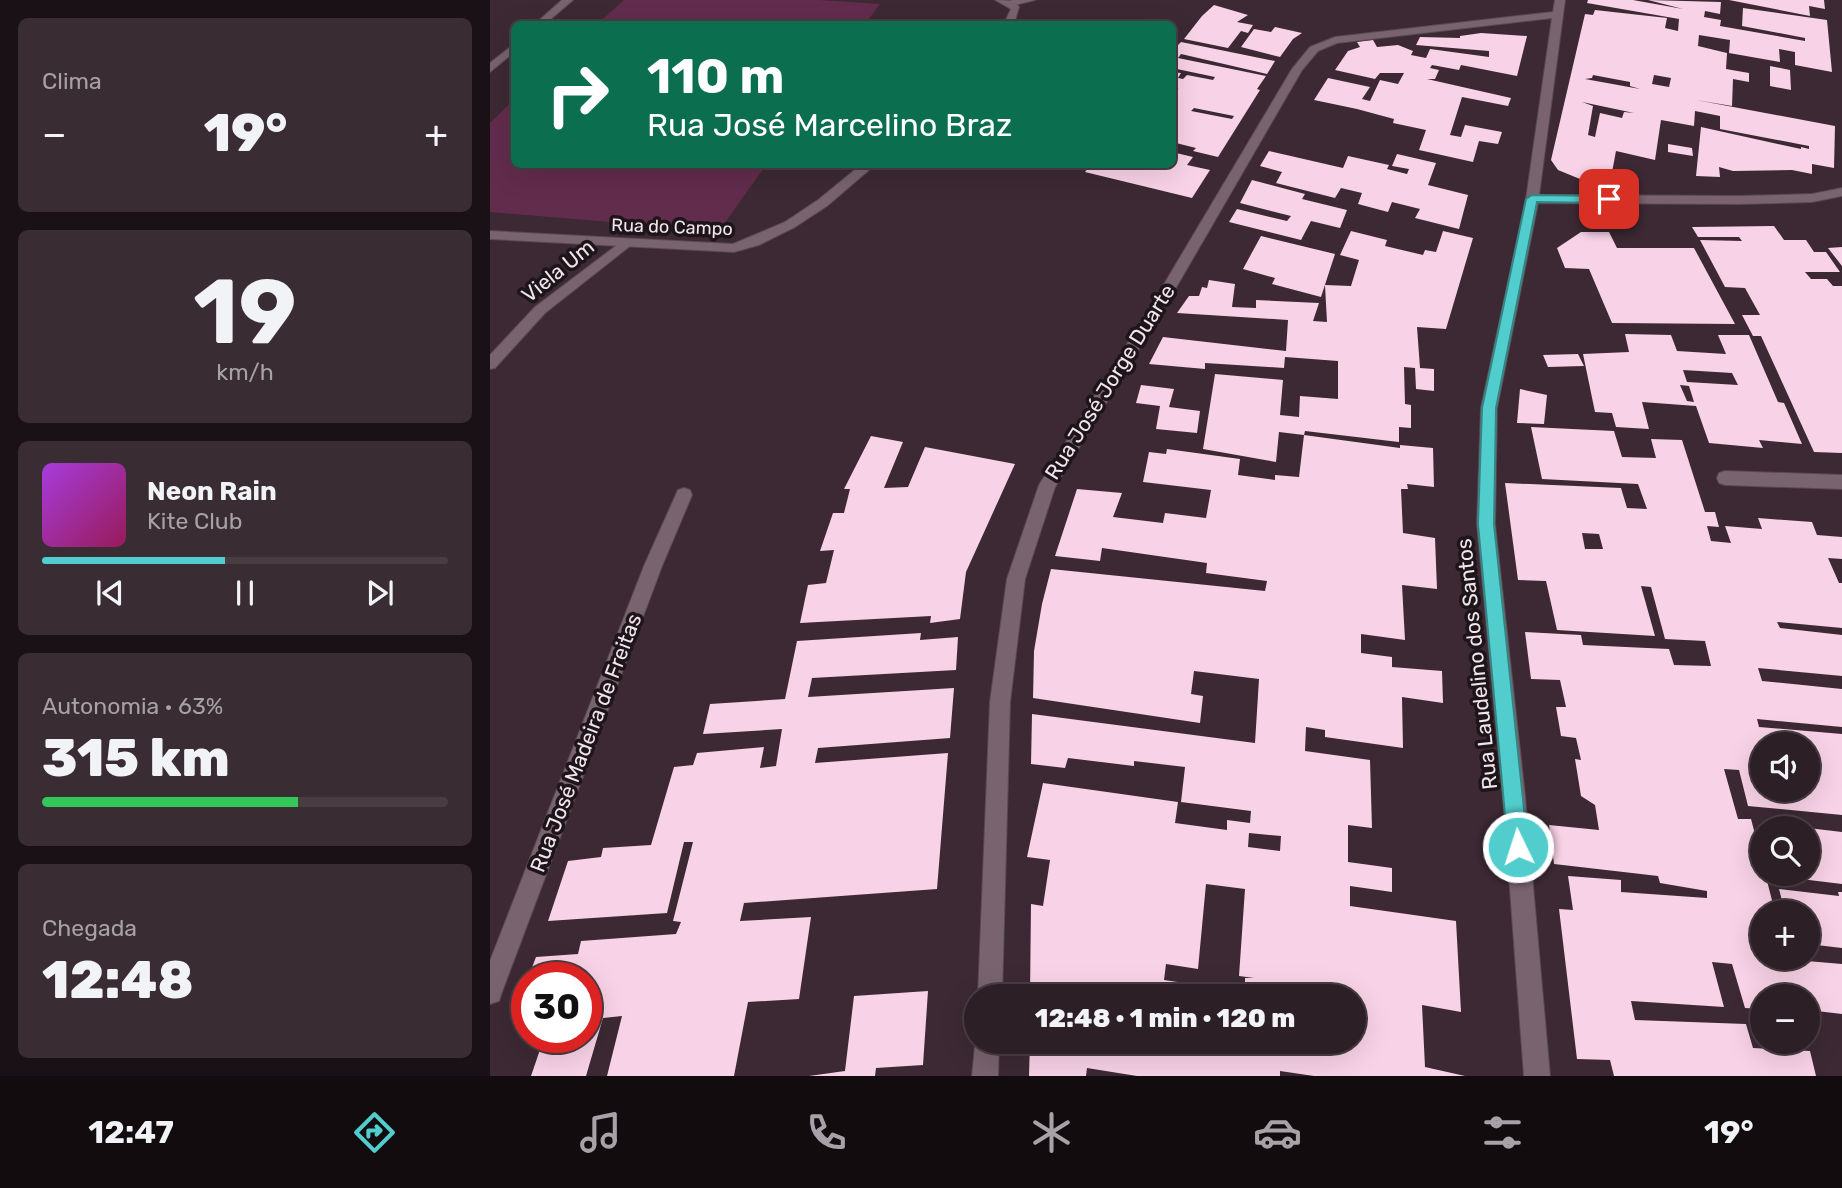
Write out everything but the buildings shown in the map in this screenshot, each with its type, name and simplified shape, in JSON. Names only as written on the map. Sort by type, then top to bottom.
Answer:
[{"type":"street","points":[[544,21],[568,0]]},
{"type":"street","points":[[1006,1],[1030,0]]},
{"type":"street","points":[[1006,1],[1016,9],[1010,21]]},
{"type":"street","name":"Rua Laudelino dos Santos","points":[[1537,1076],[1514,796],[1486,524],[1489,408],[1532,199],[1559,8]]},
{"type":"street","name":"Rua José Jorge Duarte","points":[[990,984],[1000,702],[1016,579],[1047,485],[1163,298],[1297,69],[1314,49],[1335,40],[1370,34],[1559,8]]},
{"type":"street","points":[[490,69],[511,50]]},
{"type":"street","name":"Rua do Campo","points":[[490,235],[734,248],[765,240],[804,218],[865,168]]},
{"type":"street","points":[[1532,199],[1739,200],[1812,198],[1842,192]]},
{"type":"street","name":"Viela Um","points":[[490,364],[540,310],[625,243]]},
{"type":"street","points":[[1725,478],[1842,482]]},
{"type":"street","name":"Rua José Madeira de Freitas","points":[[490,992],[653,566],[684,495]]},
{"type":"street","points":[[985,1076],[986,1054]]},
{"type":"shaded area","points":[[624,0],[819,0],[880,4],[867,21],[600,21]]},
{"type":"shaded area","points":[[511,103],[511,168],[764,168],[719,231],[490,212],[490,123]]},
{"type":"route","points":[[1518,847],[1486,524],[1489,408],[1532,199],[1609,199]]}]
